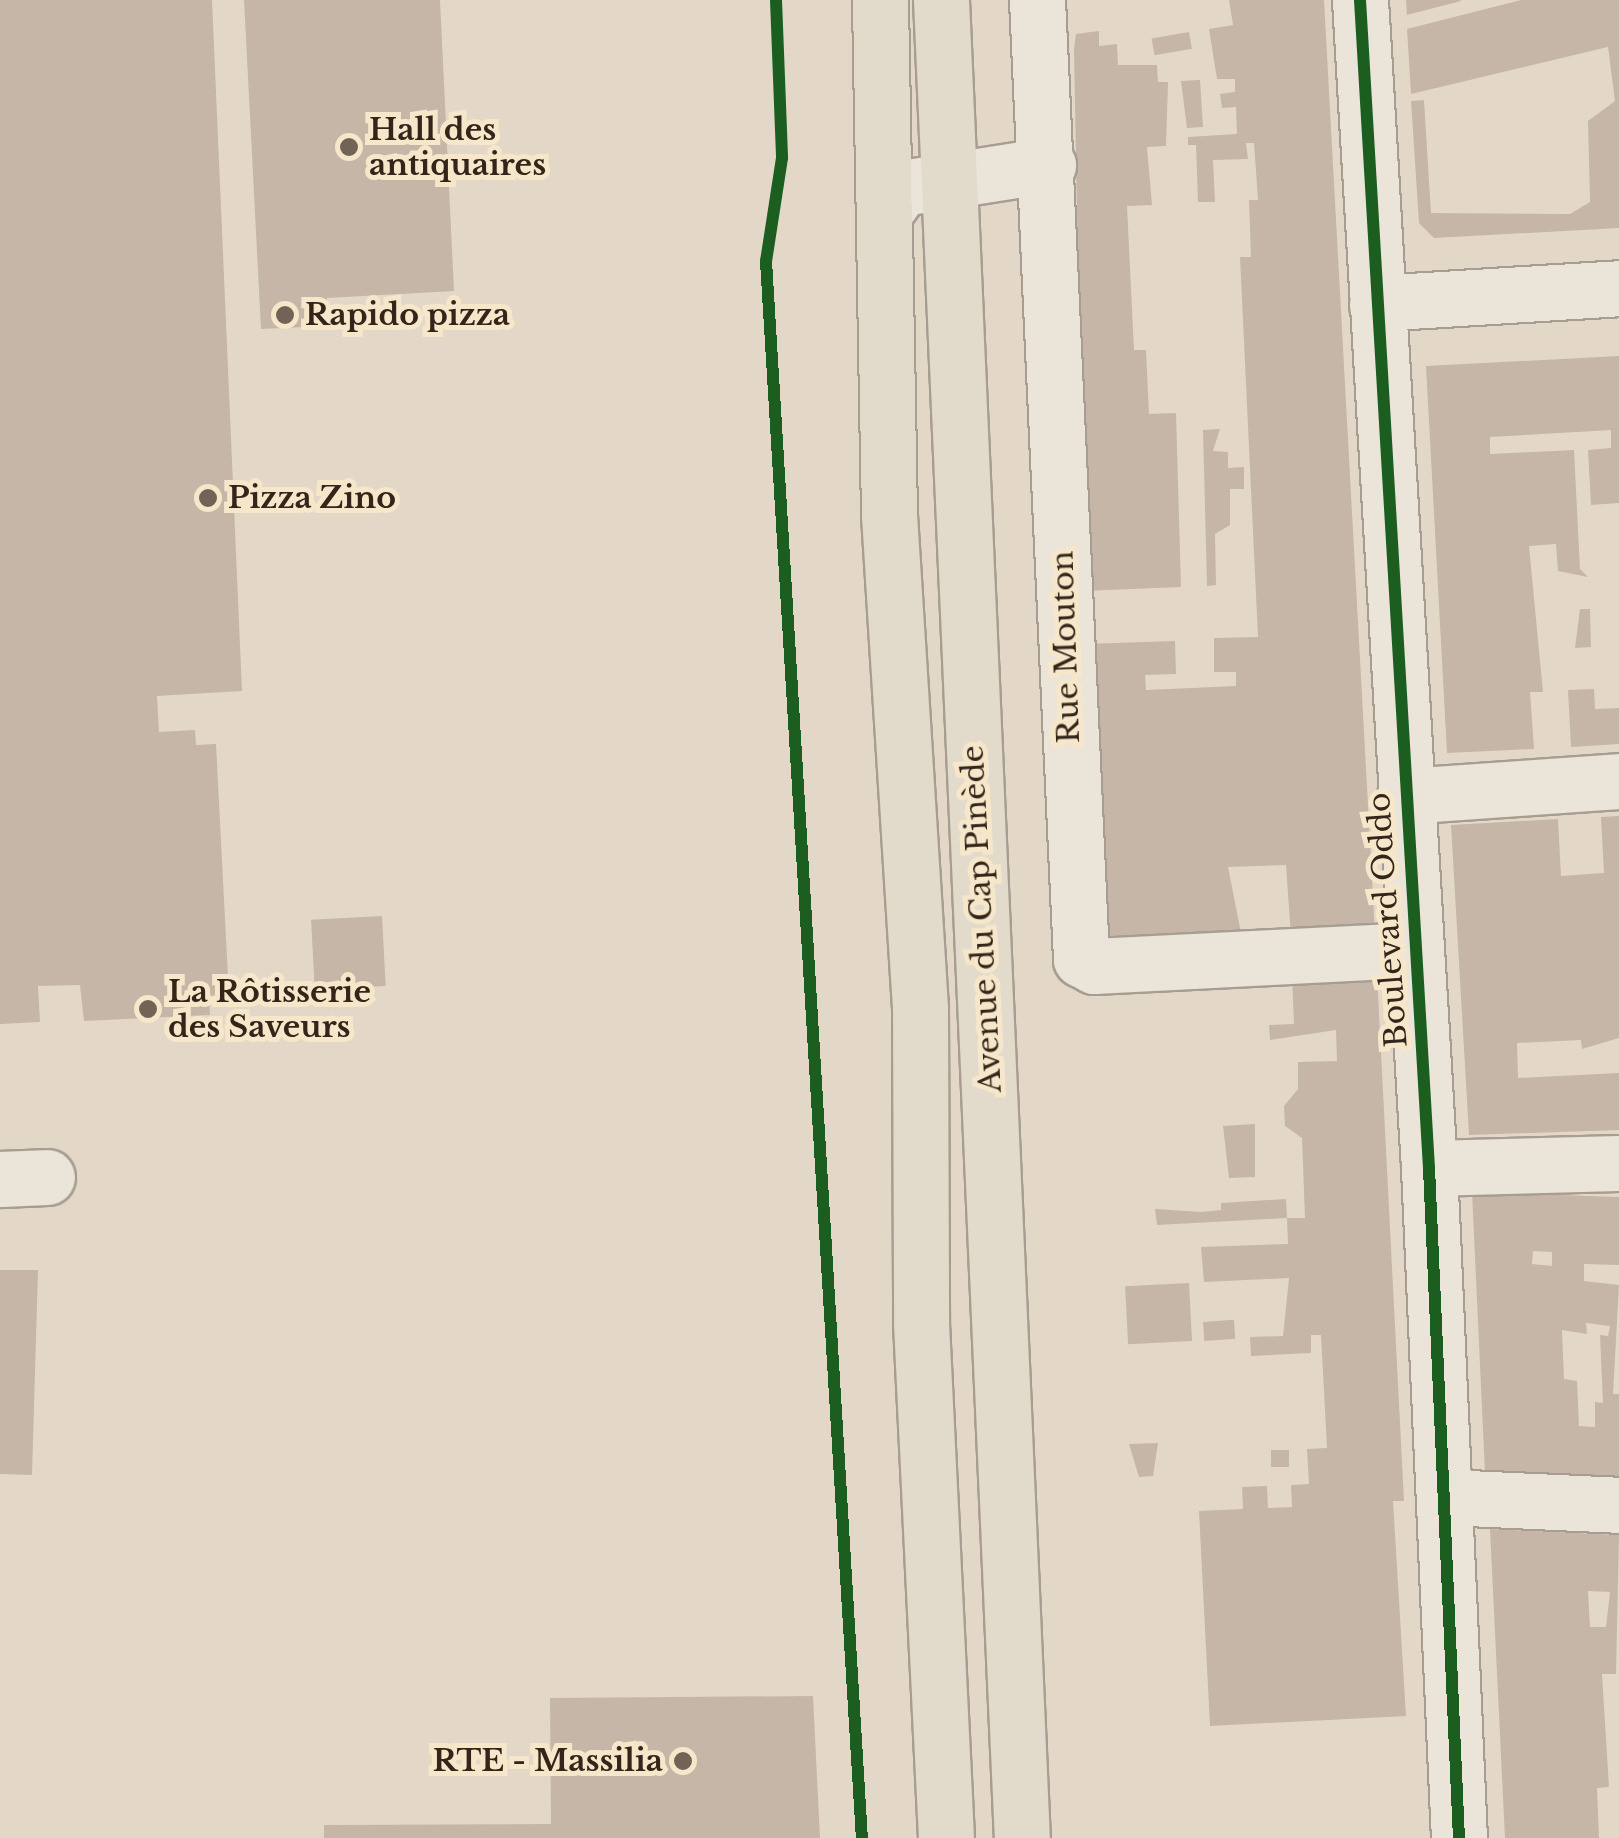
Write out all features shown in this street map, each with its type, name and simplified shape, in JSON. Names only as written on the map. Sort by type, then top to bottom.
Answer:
[{"type":"main road","points":[[880,0],[889,515],[920,1009],[921,1322],[946,1838]]},
{"type":"main road","name":"Avenue du Cap Pinède","points":[[941,0],[945,176],[990,1007],[1022,1838]]},
{"type":"street","name":"Rue Mouton","points":[[1037,0],[1048,164],[1080,959],[1094,966],[1413,950]]},
{"type":"street","name":"Boulevard Oddo","points":[[1360,0],[1413,950],[1429,1168],[1459,1838]]},
{"type":"street","points":[[884,212],[902,188],[945,176],[1048,164]]},
{"type":"street","points":[[1377,303],[1619,288]]},
{"type":"street","points":[[1405,796],[1619,781]]},
{"type":"street","points":[[1429,1168],[1619,1162]]},
{"type":"street","points":[[1446,1498],[1619,1504]]},
{"type":"building","points":[[0,0],[212,0],[242,691],[157,696],[159,732],[195,730],[196,745],[216,744],[229,996],[209,997],[210,1015],[84,1021],[80,985],[38,986],[40,1022],[0,1024]]},
{"type":"building","name":"Hall des antiquaires","points":[[244,0],[440,0],[454,291],[327,298],[327,326],[261,329]]},
{"type":"building","points":[[1229,0],[1324,0],[1375,933],[1291,936],[1286,865],[1228,867],[1242,938],[1092,938],[1085,644],[1175,641],[1176,674],[1145,675],[1146,690],[1236,686],[1236,672],[1214,672],[1214,638],[1258,637],[1240,257],[1251,257],[1249,200],[1258,200],[1254,143],[1246,143],[1248,159],[1213,160],[1215,202],[1198,202],[1196,145],[1188,145],[1188,137],[1237,134],[1236,107],[1222,108],[1220,94],[1235,92],[1235,79],[1217,79],[1209,29],[1233,25]]},
{"type":"building","points":[[1406,0],[1460,0],[1461,1],[1407,15]]},
{"type":"building","points":[[1521,0],[1619,0],[1619,228],[1434,238],[1419,223],[1411,101],[1424,100],[1431,213],[1570,214],[1590,202],[1588,121],[1615,101],[1608,47],[1411,94],[1407,29]]},
{"type":"building","points":[[1099,31],[1099,46],[1117,44],[1118,65],[1157,65],[1158,82],[1168,82],[1166,146],[1147,147],[1152,205],[1127,206],[1134,350],[1146,350],[1149,414],[1176,413],[1181,587],[1084,591],[1074,50],[1076,34]]},
{"type":"building","points":[[1189,32],[1192,49],[1155,55],[1152,39]]},
{"type":"building","points":[[1200,80],[1203,127],[1187,128],[1181,81]]},
{"type":"building","points":[[1619,356],[1619,503],[1591,505],[1588,450],[1611,448],[1611,430],[1490,437],[1490,454],[1574,450],[1580,569],[1588,577],[1558,571],[1556,544],[1529,546],[1543,692],[1530,692],[1534,749],[1447,753],[1426,366]]},
{"type":"building","points":[[1220,429],[1213,451],[1228,452],[1228,468],[1244,467],[1244,489],[1230,489],[1230,525],[1215,534],[1216,585],[1207,586],[1203,430]]},
{"type":"building","points":[[1580,609],[1590,609],[1591,647],[1575,648]]},
{"type":"building","points":[[1594,689],[1595,709],[1619,708],[1619,744],[1571,747],[1568,690]]},
{"type":"building","points":[[1619,816],[1619,1038],[1582,1049],[1581,1040],[1517,1043],[1518,1078],[1619,1073],[1619,1130],[1469,1135],[1451,825],[1558,819],[1561,876],[1604,873],[1601,817]]},
{"type":"building","points":[[382,916],[386,986],[315,990],[311,920]]},
{"type":"building","points":[[1377,974],[1404,1501],[1393,1501],[1406,1716],[1210,1726],[1199,1511],[1243,1509],[1242,1487],[1267,1486],[1268,1508],[1292,1507],[1291,1485],[1309,1484],[1307,1449],[1327,1448],[1321,1335],[1311,1335],[1311,1353],[1251,1356],[1250,1337],[1283,1336],[1289,1278],[1204,1282],[1201,1247],[1288,1244],[1287,1218],[1305,1218],[1302,1138],[1285,1126],[1284,1106],[1298,1089],[1298,1062],[1337,1061],[1336,1030],[1270,1040],[1269,1025],[1294,1024],[1292,977]]},
{"type":"building","points":[[1255,1124],[1255,1177],[1229,1178],[1223,1126]]},
{"type":"building","points":[[1472,1192],[1619,1197],[1619,1265],[1584,1264],[1584,1281],[1619,1285],[1613,1394],[1619,1394],[1619,1479],[1485,1473]],"holes":[[[1533,1251],[1552,1252],[1552,1266],[1532,1264]],[[1586,1323],[1610,1326],[1608,1336],[1600,1335],[1603,1403],[1595,1402],[1595,1427],[1579,1426],[1577,1381],[1564,1379],[1562,1330],[1587,1334]]]},
{"type":"building","points":[[1286,1199],[1287,1218],[1157,1225],[1155,1209],[1202,1212],[1221,1210],[1221,1203]]},
{"type":"building","points":[[0,1270],[38,1270],[32,1475],[0,1474]]},
{"type":"building","points":[[1189,1283],[1192,1341],[1128,1344],[1125,1286]]},
{"type":"building","points":[[1234,1320],[1235,1339],[1204,1341],[1203,1322]]},
{"type":"building","points":[[1158,1443],[1153,1476],[1139,1477],[1129,1444]]},
{"type":"building","points":[[1271,1450],[1289,1450],[1289,1467],[1271,1467]]},
{"type":"building","points":[[1490,1529],[1619,1535],[1616,1674],[1602,1674],[1609,1787],[1597,1788],[1599,1838],[1505,1838]],"holes":[[[1588,1591],[1610,1592],[1606,1627],[1590,1627]]]},
{"type":"building","name":"RTE - Massilia","points":[[813,1696],[820,1838],[324,1838],[324,1825],[551,1824],[550,1698]]},
{"type":"cycle path","points":[[776,0],[782,158],[766,261],[862,1838]]},
{"type":"cycle path","points":[[1360,0],[1429,1168],[1459,1838]]},
{"type":"place","name":"Hall des antiquaires","points":[[349,147]]},
{"type":"place","name":"Rapido pizza","points":[[285,315]]},
{"type":"place","name":"Pizza Zino","points":[[208,498]]},
{"type":"place","name":"La Rôtisserie des Saveurs","points":[[148,1009]]},
{"type":"place","name":"RTE - Massilia","points":[[683,1761]]}]
